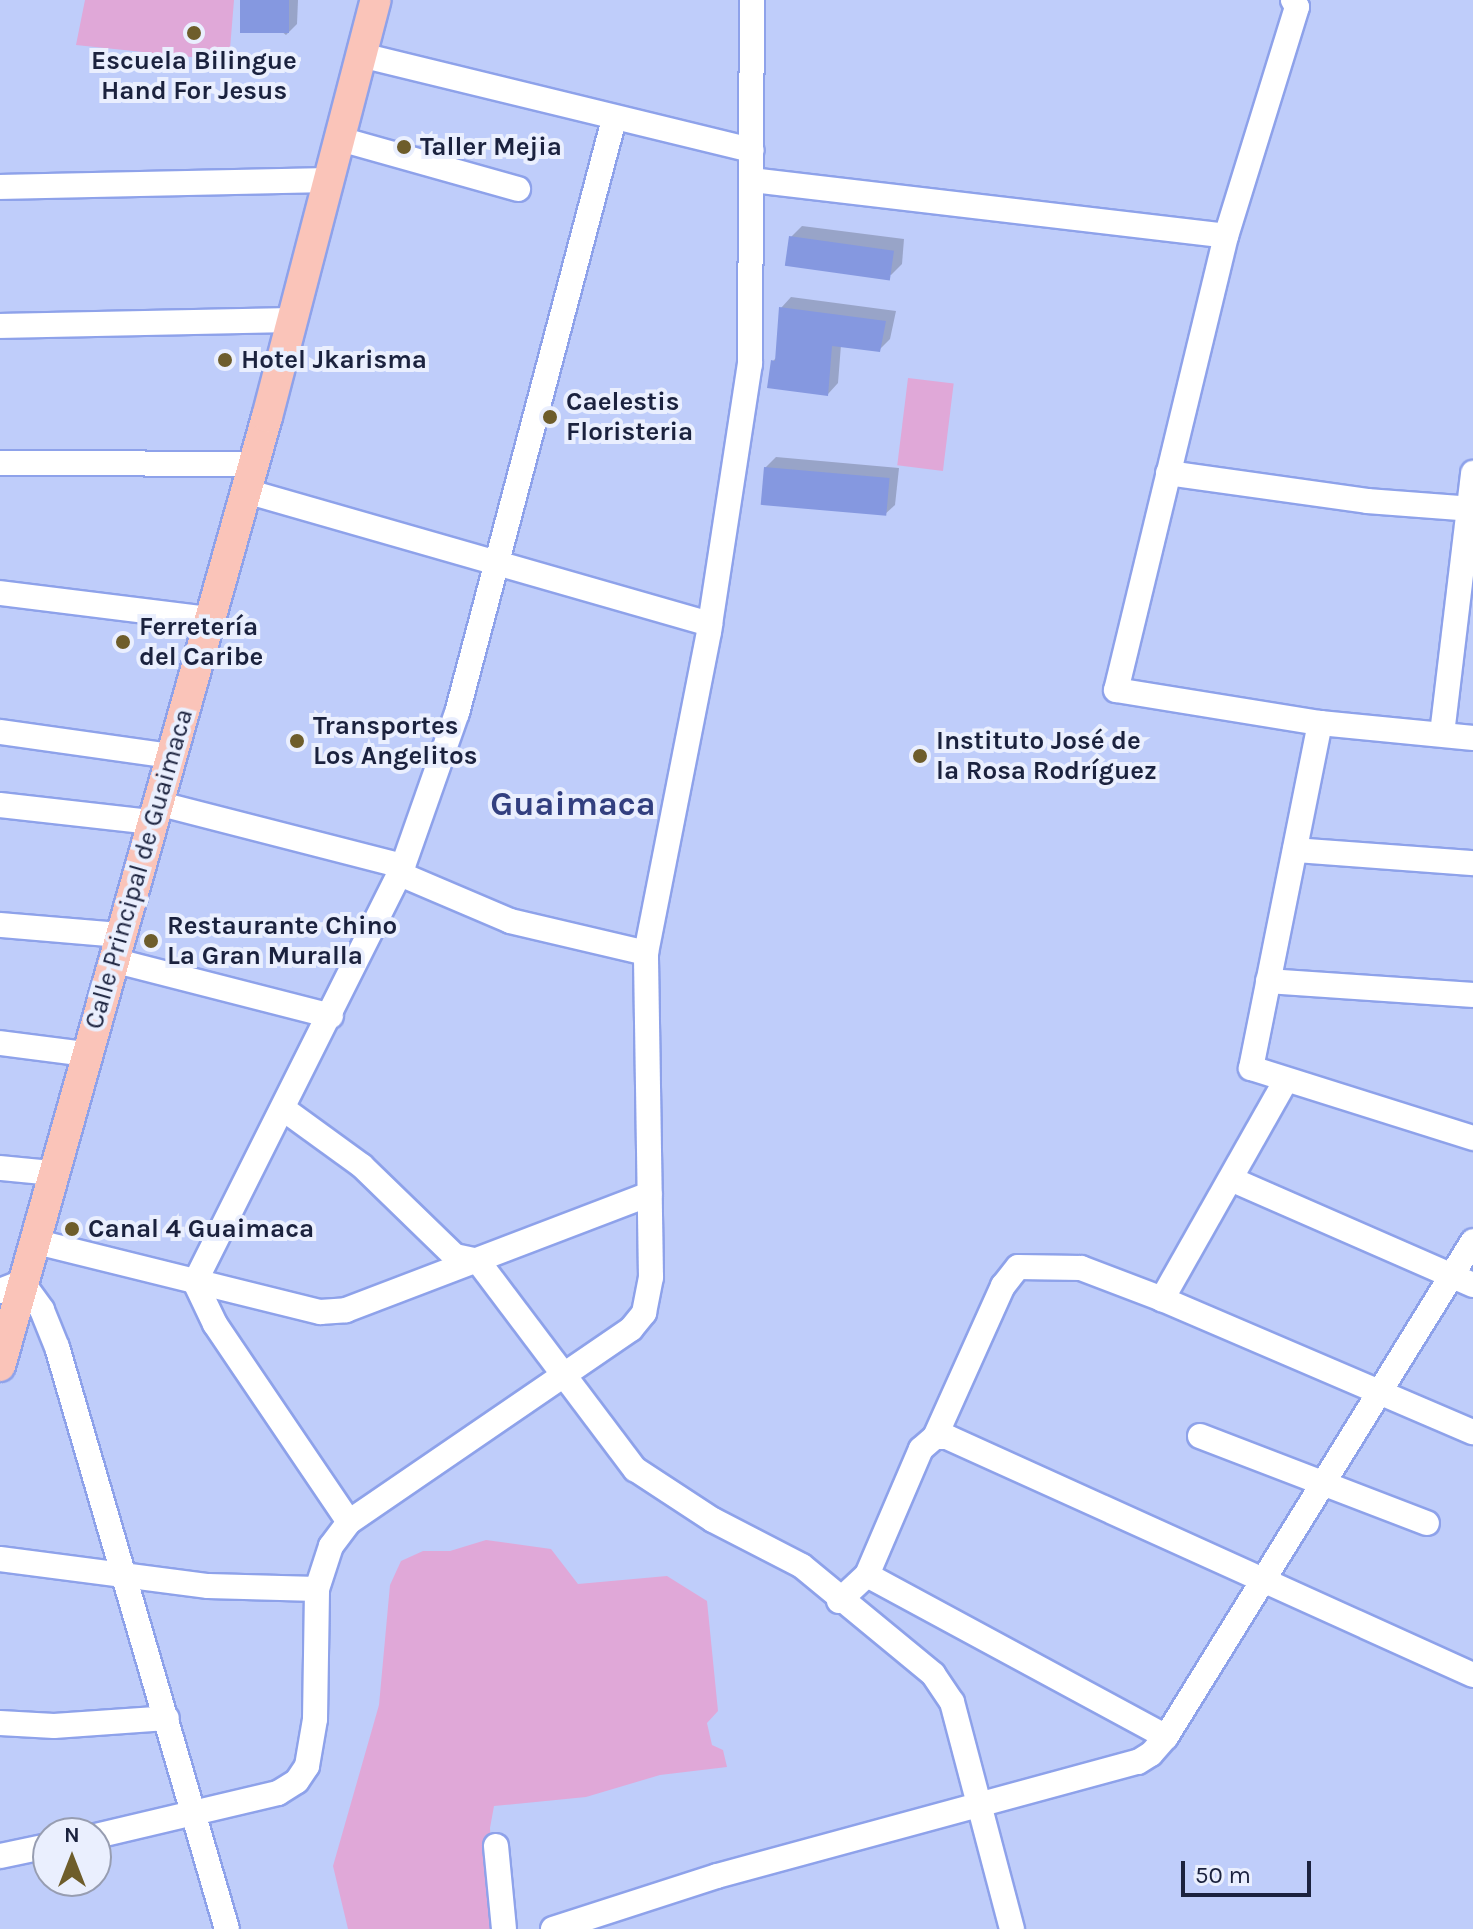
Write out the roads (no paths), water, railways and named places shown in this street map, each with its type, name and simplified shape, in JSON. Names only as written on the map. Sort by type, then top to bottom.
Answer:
[{"type":"main road","name":"Calle Principal de Guaimaca","points":[[0,1366],[11,1286],[33,1241],[210,619],[376,0]]},
{"type":"street","points":[[112,1833],[195,1816],[278,1793],[307,1766],[315,1719],[317,1589],[331,1546],[349,1522],[631,1329],[644,1313],[651,1277],[646,953],[710,624],[750,364],[752,0]]},
{"type":"street","points":[[1293,0],[1297,7],[1226,236],[1116,690],[1320,723],[1473,738]]},
{"type":"street","points":[[361,55],[614,119],[752,150]]},
{"type":"street","points":[[195,1282],[266,1134],[285,1110],[402,870],[457,713],[614,119]]},
{"type":"street","points":[[340,139],[518,189]]},
{"type":"street","points":[[0,187],[329,180]]},
{"type":"street","points":[[752,180],[1226,236]]},
{"type":"street","points":[[0,326],[292,320]]},
{"type":"street","points":[[0,463],[250,478],[497,561],[710,624]]},
{"type":"street","points":[[1168,473],[1367,501],[1470,508]]},
{"type":"street","points":[[1442,734],[1473,473]]},
{"type":"street","points":[[0,593],[210,619]]},
{"type":"street","points":[[1320,723],[1251,1065],[1253,1071],[1473,1138]]},
{"type":"street","points":[[0,732],[170,756]]},
{"type":"street","points":[[0,805],[154,813],[402,870],[510,921],[646,953]]},
{"type":"street","points":[[1295,850],[1473,863]]},
{"type":"street","points":[[0,925],[116,948],[331,1016]]},
{"type":"street","points":[[1268,981],[1473,995]]},
{"type":"street","points":[[0,1043],[86,1054]]},
{"type":"street","points":[[1162,1299],[1233,1180],[1286,1080]]},
{"type":"street","points":[[285,1110],[362,1166],[455,1256],[474,1260],[635,1469],[713,1520],[802,1566],[946,1690],[981,1803],[1012,1929]]},
{"type":"street","points":[[0,1168],[52,1173]]},
{"type":"street","points":[[1233,1180],[1463,1281]]},
{"type":"street","points":[[33,1241],[320,1312],[346,1310],[650,1194]]},
{"type":"street","points":[[553,1929],[717,1876],[1138,1762],[1166,1737],[1380,1392],[1463,1281],[1473,1241]]},
{"type":"street","points":[[839,1601],[867,1575],[893,1504],[921,1449],[935,1437],[1003,1286],[1018,1267],[1081,1268],[1162,1299],[1473,1432]]},
{"type":"street","points":[[195,1282],[215,1324],[349,1522]]},
{"type":"street","points":[[11,1286],[42,1310],[57,1347],[227,1929]]},
{"type":"street","points":[[1200,1436],[1427,1523]]},
{"type":"street","points":[[935,1437],[947,1437],[1473,1675]]},
{"type":"street","points":[[0,1559],[208,1586],[317,1589]]},
{"type":"street","points":[[867,1575],[1166,1737]]},
{"type":"street","points":[[0,1723],[54,1726],[167,1718]]},
{"type":"street","points":[[496,1846],[504,1929]]},
{"type":"street","points":[[0,1856],[32,1849]]},
{"type":"place","name":"Escuela Bilingue Hand For Jesus","points":[[194,33]]},
{"type":"place","name":"Taller Mejia","points":[[404,147]]},
{"type":"place","name":"Hotel Jkarisma","points":[[225,360]]},
{"type":"place","name":"Caelestis Floristeria","points":[[550,417]]},
{"type":"place","name":"Ferretería del Caribe","points":[[123,642]]},
{"type":"place","name":"Transportes Los Angelitos","points":[[297,741]]},
{"type":"place","name":"Instituto José de la Rosa Rodríguez","points":[[920,756]]},
{"type":"place","name":"Restaurante Chino La Gran Muralla","points":[[151,941]]},
{"type":"place","name":"Canal 4 Guaimaca","points":[[72,1229]]},
{"type":"district","name":"Guaimaca","points":[[573,805]]}]
